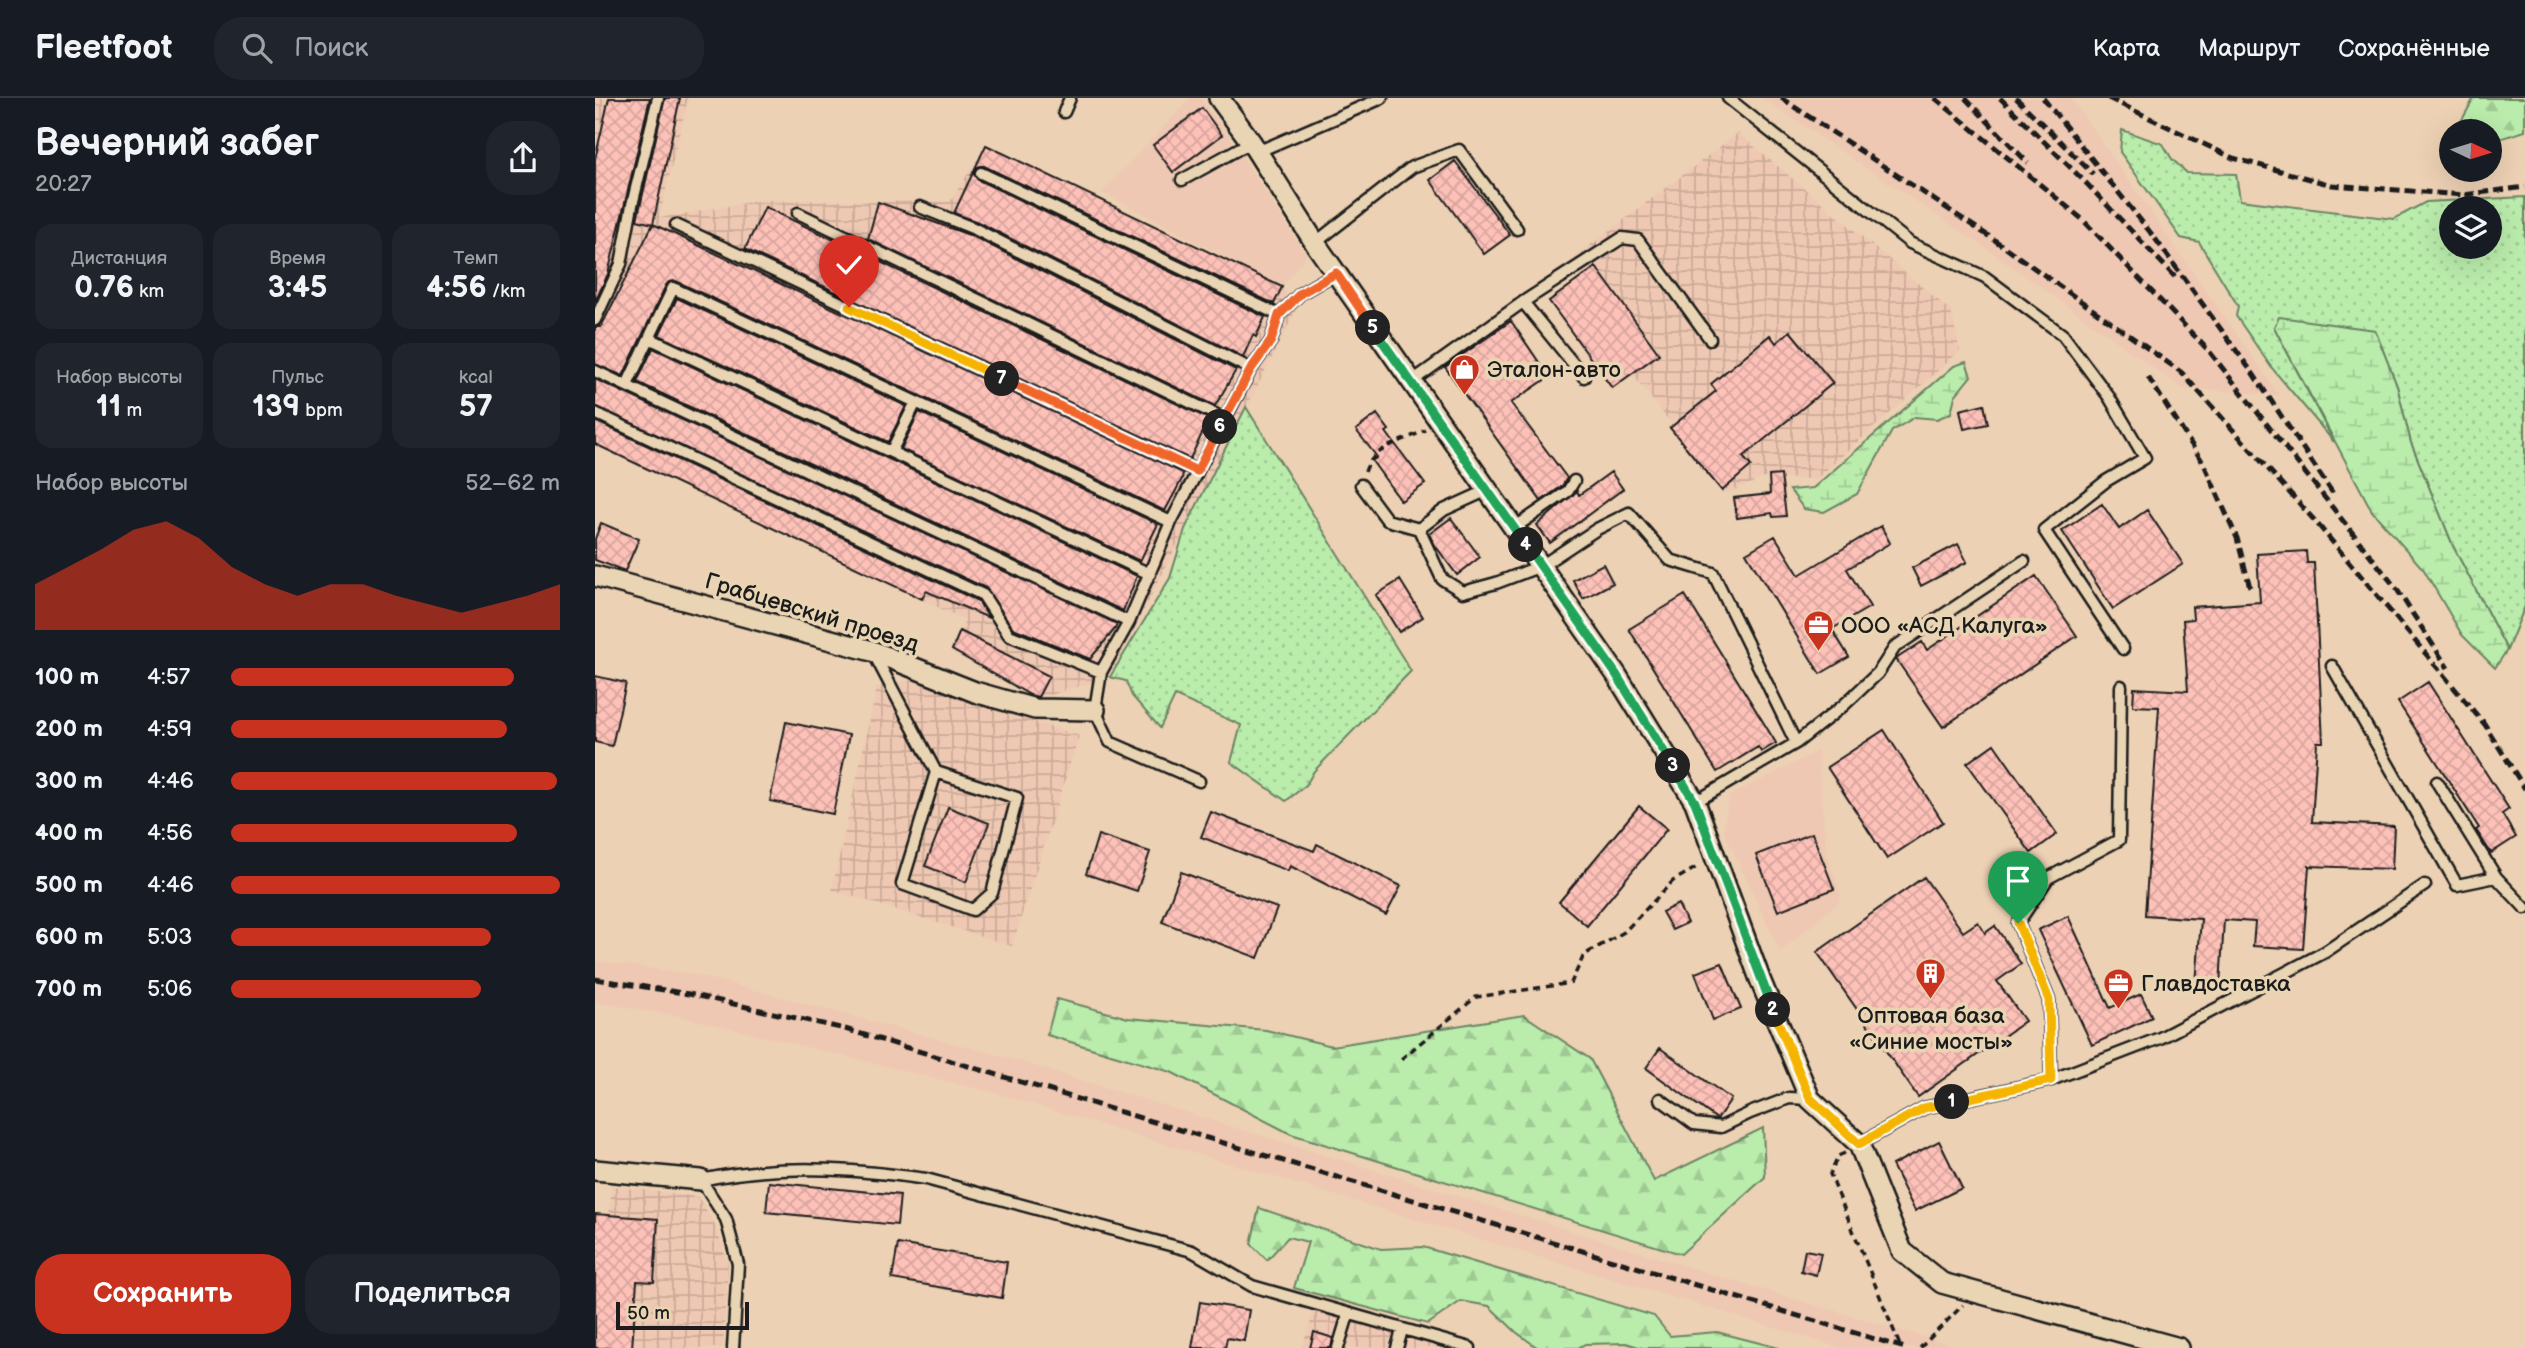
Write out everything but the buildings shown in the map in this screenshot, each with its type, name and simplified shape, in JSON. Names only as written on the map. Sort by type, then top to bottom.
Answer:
[{"type":"street","points":[[1219,98],[1254,147],[1315,243],[1616,674],[1695,802],[1761,982],[1810,1098],[1859,1144],[1902,1251],[1942,1283],[2179,1348]]},
{"type":"street","name":"Грабцевский проезд","points":[[595,576],[872,651],[975,692],[1035,709],[1095,710]]},
{"type":"street","points":[[595,1170],[701,1180]]},
{"type":"lane","points":[[595,320],[621,264],[632,205],[659,98]]},
{"type":"lane","points":[[1064,112],[1070,98]]},
{"type":"lane","points":[[1728,98],[1910,243],[1985,277],[2063,335],[2109,397],[2144,458],[2106,481],[2044,530],[2123,649]]},
{"type":"lane","points":[[1182,180],[1254,147],[1377,99]]},
{"type":"lane","points":[[1315,243],[1412,167],[1459,150],[1517,229]]},
{"type":"lane","points":[[981,173],[1279,315]]},
{"type":"lane","points":[[921,207],[975,229],[1251,369]]},
{"type":"lane","points":[[798,212],[1224,419]]},
{"type":"lane","points":[[676,225],[1197,471]]},
{"type":"lane","points":[[1411,382],[1523,302],[1622,238],[1638,240],[1710,339]]},
{"type":"lane","points":[[1199,781],[1110,742],[1095,710],[1101,672],[1129,622],[1171,522],[1197,471],[1251,369],[1271,341],[1279,315],[1301,293],[1336,273]]},
{"type":"lane","points":[[627,385],[673,288],[1171,522]]},
{"type":"lane","points":[[1523,302],[1584,377]]},
{"type":"lane","points":[[651,339],[1150,574]]},
{"type":"lane","points":[[595,371],[1129,622]]},
{"type":"lane","points":[[891,452],[916,402]]},
{"type":"lane","points":[[595,413],[983,595],[1009,635],[1101,672]]},
{"type":"lane","points":[[1514,528],[1568,491],[1574,481]]},
{"type":"lane","points":[[1361,485],[1387,520],[1419,529],[1442,579],[1463,592],[1541,566],[1597,529],[1629,513],[1670,560],[1713,573],[1796,743]]},
{"type":"lane","points":[[1419,529],[1444,510],[1488,490]]},
{"type":"lane","points":[[1695,802],[1796,743],[1844,705],[1878,673],[1895,648],[2024,561]]},
{"type":"lane","points":[[872,651],[936,772],[902,884],[973,910],[992,893],[1017,797],[936,772]]},
{"type":"lane","points":[[2333,666],[2457,886],[2496,877]]},
{"type":"lane","points":[[2051,1080],[2049,1000],[2018,923],[2048,878],[2119,840],[2121,686]]},
{"type":"lane","points":[[2437,782],[2496,877],[2525,908]]},
{"type":"lane","points":[[1859,1144],[1924,1108],[2051,1080],[2161,1038],[2325,952],[2425,885]]},
{"type":"lane","points":[[1660,1099],[1694,1124],[1721,1127],[1789,1098],[1810,1098]]},
{"type":"lane","points":[[733,1348],[738,1264],[726,1219],[701,1180],[741,1171],[812,1169],[890,1173],[926,1179],[1192,1251],[1252,1286],[1452,1346],[1470,1348]]},
{"type":"lane","points":[[1338,1348],[1348,1315]]},
{"type":"lane","points":[[1397,1348],[1402,1330]]},
{"type":"path","points":[[1361,485],[1368,462],[1397,441],[1416,435],[1439,422]]},
{"type":"path","points":[[1401,1059],[1476,997],[1571,983],[1584,956],[1624,932],[1673,881],[1716,856]]},
{"type":"path","points":[[1859,1144],[1838,1156],[1830,1174],[1901,1348]]},
{"type":"path","points":[[1920,1348],[1976,1293]]},
{"type":"shaded area","points":[[595,98],[688,98],[659,218],[762,200],[950,202],[986,145],[1282,287],[1296,310],[1110,677],[1037,699],[952,650],[965,620],[595,444]]},
{"type":"shaded area","points":[[1191,98],[1200,98],[1227,133],[1306,255],[1282,287],[1102,192]]},
{"type":"shaded area","points":[[1762,98],[2071,98],[2279,395],[2182,388],[1993,253]]},
{"type":"shaded area","points":[[1738,133],[1951,311],[1960,351],[1816,479],[1764,478],[1727,493],[1642,387],[1572,285],[1585,275],[1575,257]]},
{"type":"shaded area","points":[[910,680],[1079,736],[1012,946],[832,890],[877,687]]},
{"type":"shaded area","points":[[1818,751],[1826,853],[1841,895],[1839,902],[1780,952],[1724,831],[1729,796]]},
{"type":"shaded area","points":[[595,961],[693,974],[1009,1058],[1737,1282],[1961,1348],[1841,1348],[999,1094],[684,1017],[595,1002]]},
{"type":"shaded area","points":[[612,1186],[698,1197],[716,1227],[728,1264],[723,1348],[595,1348],[595,1214],[609,1215]]},
{"type":"shaded area","points":[[1314,1311],[1454,1348],[1302,1348]]},
{"type":"green space","points":[[2474,98],[2525,98],[2525,131],[2503,138],[2503,119],[2462,119]]},
{"type":"green space","points":[[2122,130],[2163,144],[2172,159],[2187,173],[2236,174],[2240,200],[2394,219],[2426,202],[2439,201],[2439,259],[2502,259],[2502,198],[2525,197],[2525,606],[2507,650],[2453,546],[2411,443],[2397,386],[2375,330],[2274,327],[2334,442],[2271,367],[2236,316],[2238,306],[2199,242],[2181,238],[2120,152]]},
{"type":"green space","points":[[2279,317],[2375,330],[2397,386],[2411,443],[2453,546],[2507,650],[2495,668],[2462,635],[2424,570],[2372,511],[2274,327]]},
{"type":"green space","points":[[1966,362],[1971,376],[1955,396],[1951,413],[1937,419],[1915,417],[1892,431],[1857,494],[1824,512],[1804,509],[1790,490],[1813,488],[1954,366]]},
{"type":"green space","points":[[1246,407],[1411,671],[1314,771],[1306,785],[1286,801],[1231,762],[1241,725],[1175,696],[1160,728],[1132,696],[1126,681],[1110,677],[1170,578],[1185,529]]},
{"type":"green space","points":[[1057,999],[1128,1018],[1266,1030],[1332,1046],[1524,1015],[1590,1059],[1654,1181],[1763,1128],[1765,1177],[1681,1254],[1291,1134],[1171,1072],[1047,1035]]},
{"type":"green space","points":[[1259,1208],[1381,1249],[1423,1247],[1654,1316],[1670,1336],[1717,1332],[1779,1348],[1642,1348],[1626,1343],[1585,1344],[1578,1348],[1538,1348],[1516,1332],[1489,1306],[1461,1301],[1428,1324],[1294,1288],[1308,1242],[1288,1237],[1267,1260],[1251,1244]]},
{"type":"railway","points":[[1781,98],[1996,241],[2181,372],[2315,521],[2486,726]]},
{"type":"railway","points":[[1935,98],[2082,219],[2209,351],[2396,588],[2448,668]]},
{"type":"railway","points":[[1965,98],[2028,163]]},
{"type":"railway","points":[[2000,98],[2176,278]]},
{"type":"railway","points":[[2016,98],[2093,174]]},
{"type":"railway","points":[[2043,98],[2154,237],[2254,375],[2334,495]]},
{"type":"railway","points":[[2108,98],[2233,158],[2332,185],[2463,195],[2525,187]]},
{"type":"railway","points":[[2148,377],[2204,464],[2237,538],[2251,591]]},
{"type":"railway","points":[[2482,720],[2525,789]]},
{"type":"railway","points":[[595,979],[689,994],[845,1029],[1905,1348]]},
{"type":"place","name":"Эталон-авто","points":[[1464,396]]},
{"type":"place","name":"ООО «АСД Калуга»","points":[[1818,652]]},
{"type":"place","name":"Оптовая база «Синие мосты»","points":[[1931,1001]]},
{"type":"place","name":"Главдоставка","points":[[2118,1010]]},
{"type":"route","points":[[849,307],[1197,471],[1251,369],[1271,341],[1279,315],[1301,293],[1336,273],[1616,674],[1695,802],[1761,982],[1810,1098],[1859,1144],[1924,1108],[2051,1080],[2049,1000],[2018,923]]}]
